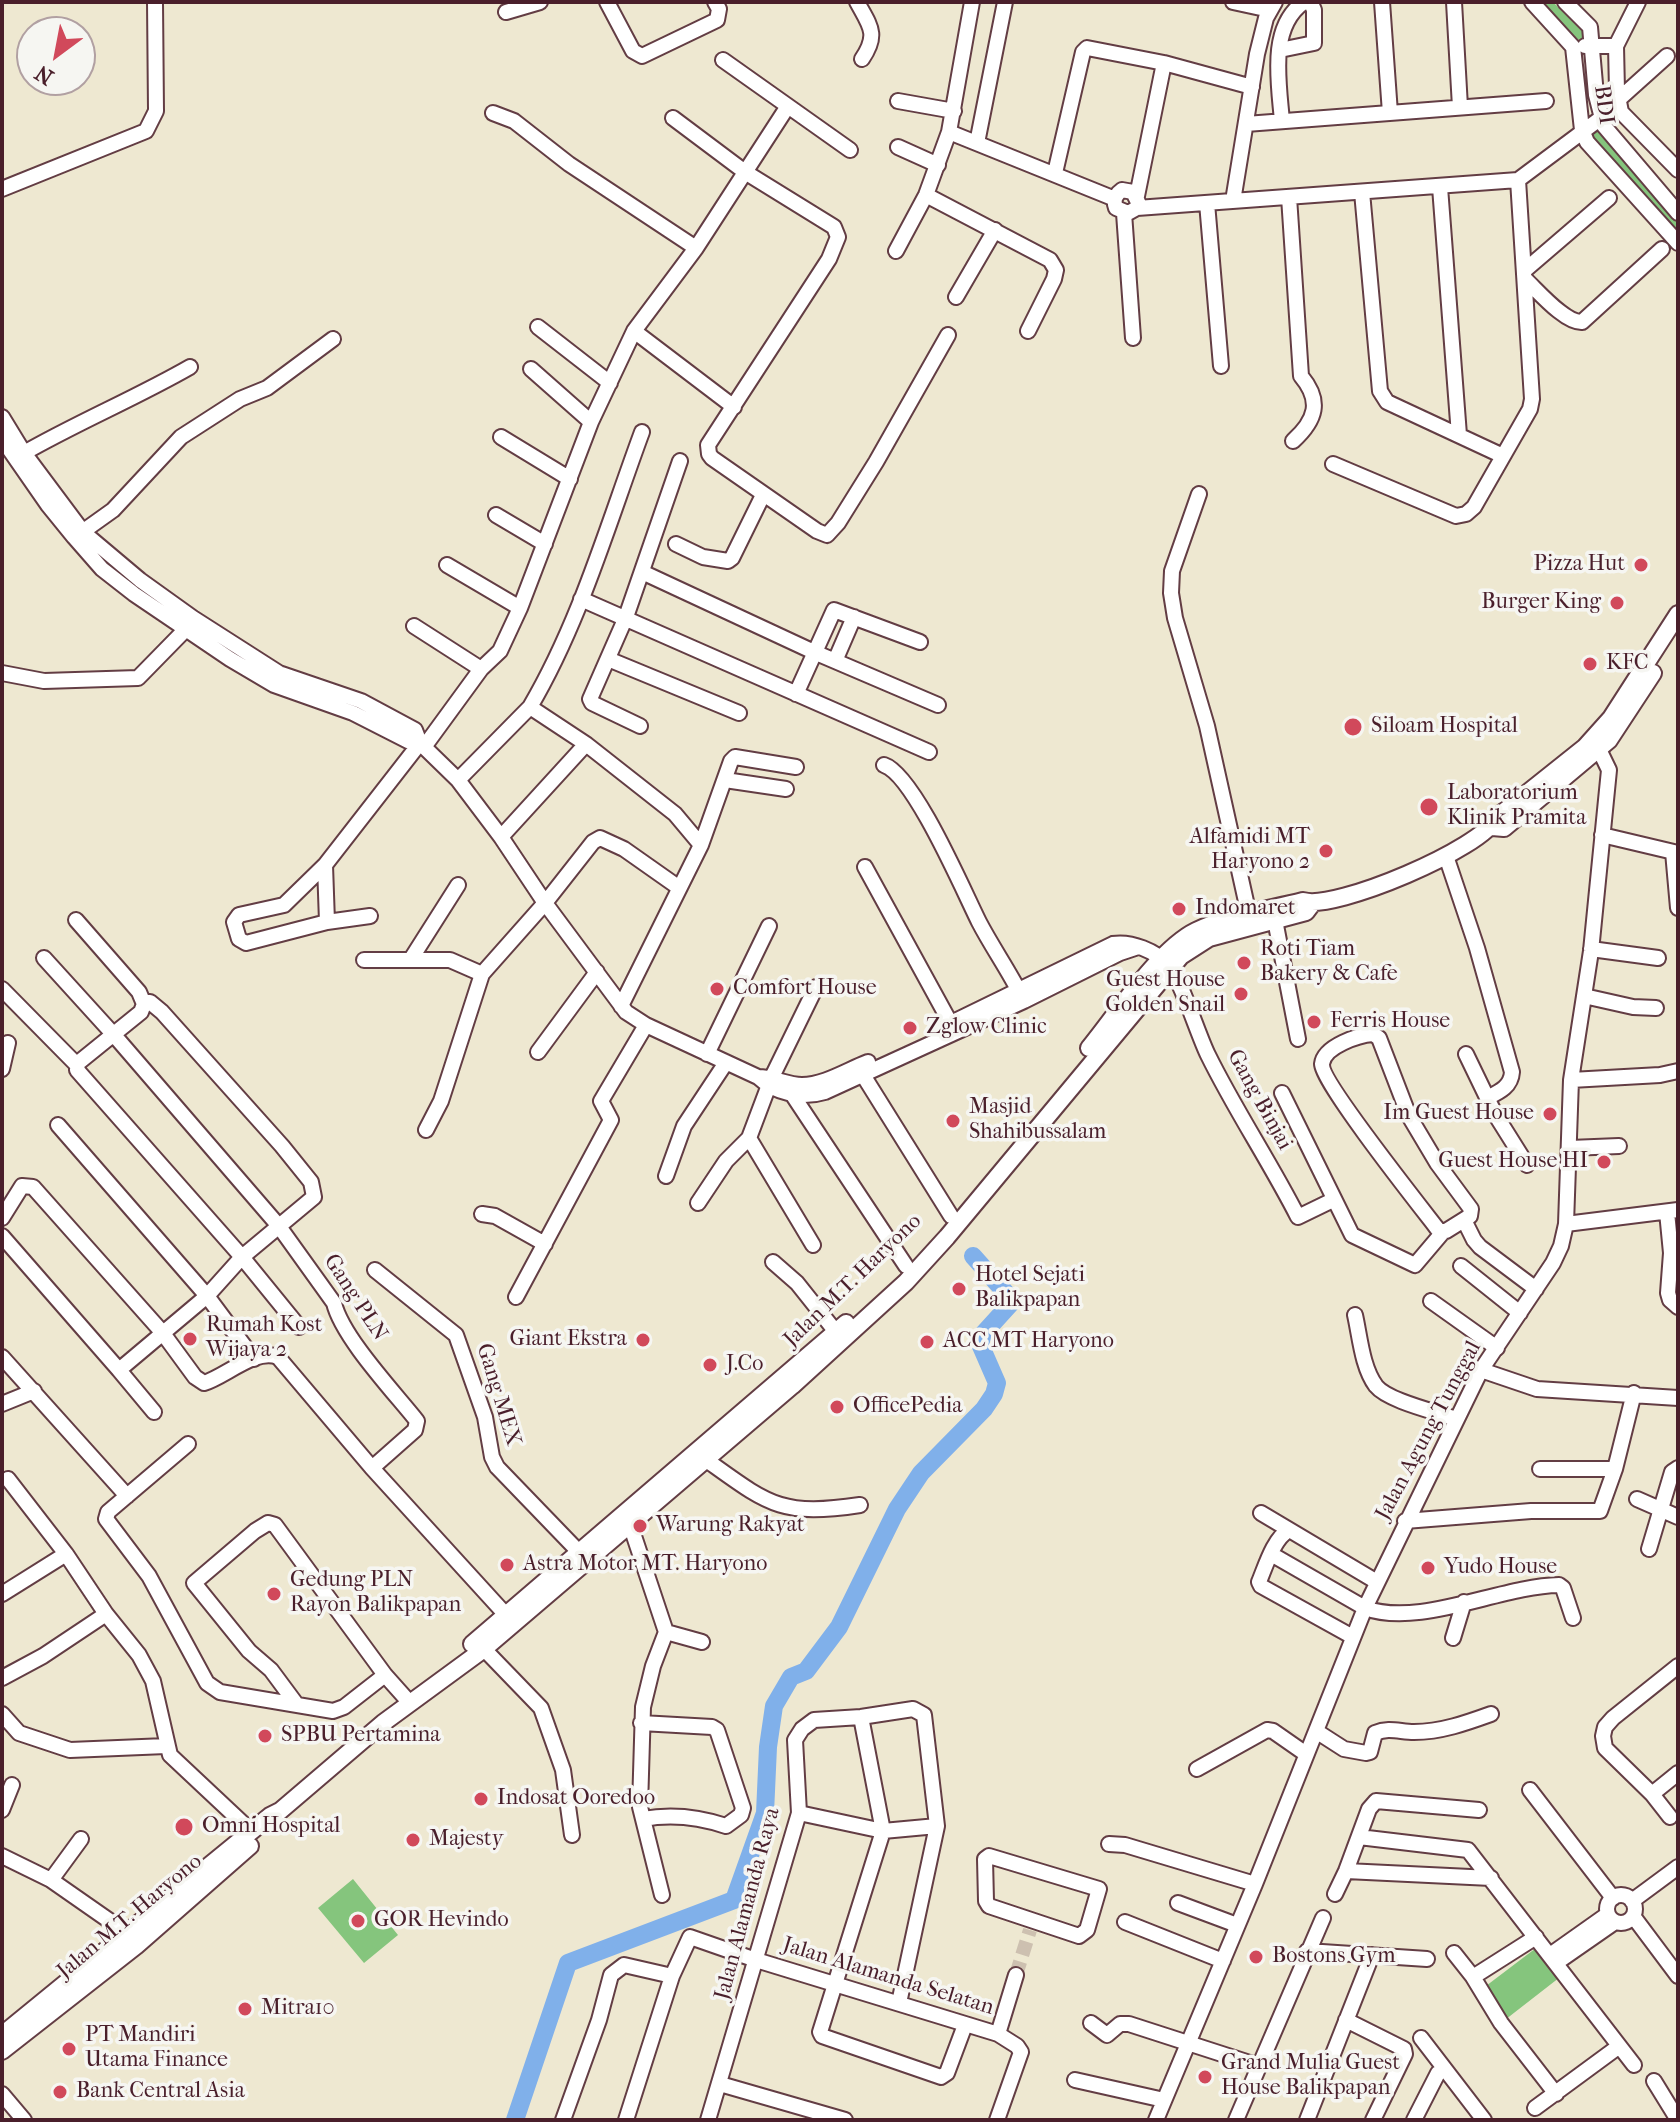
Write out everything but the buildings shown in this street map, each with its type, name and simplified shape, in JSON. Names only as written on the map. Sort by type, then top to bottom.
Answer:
[{"type":"main road","name":"Jalan M.T. Haryono","points":[[1596,744],[1678,614]]},
{"type":"main road","name":"Jalan M.T. Haryono","points":[[2,2035],[410,1703],[484,1649],[837,1346],[906,1282],[949,1223],[1165,963],[1176,944],[1199,929],[1303,901],[1312,904],[1361,892],[1446,856],[1492,827],[1496,818],[1620,726],[1678,631]]},
{"type":"main road","name":"Jalan M.T. Haryono","points":[[1165,963],[1209,938],[1306,912],[1312,904]]},
{"type":"main road","name":"Jalan M.T. Haryono","points":[[410,1703],[463,1651],[836,1332],[949,1223]]},
{"type":"main road","name":"Jalan M.T. Haryono","points":[[2,2051],[136,1946],[270,1829],[280,1811]]},
{"type":"street","points":[[2,189],[146,131],[156,111],[155,2]]},
{"type":"street","points":[[506,12],[540,2]]},
{"type":"street","points":[[607,2],[633,51],[642,56],[717,20],[719,9],[715,2]]},
{"type":"street","points":[[857,2],[873,32],[870,48],[862,59]]},
{"type":"street","points":[[896,251],[926,195],[949,132],[972,2]]},
{"type":"street","points":[[977,143],[1005,2]]},
{"type":"street","points":[[1233,2],[1272,6],[1257,54],[1233,201]]},
{"type":"street","points":[[1382,2],[1390,113]]},
{"type":"street","points":[[1454,2],[1460,107]]},
{"type":"street","points":[[1532,2],[1573,47],[1616,46]]},
{"type":"street","points":[[1565,2],[1590,27],[1601,118],[1620,146],[1678,213]]},
{"type":"street","points":[[1638,2],[1616,46],[1618,100],[1626,118],[1675,159]]},
{"type":"street","points":[[1055,173],[1083,52],[1092,47],[1252,87]]},
{"type":"street","name":"BDI","points":[[1573,47],[1582,130],[1587,142],[1678,243]]},
{"type":"street","points":[[1280,50],[1278,70],[1282,121]]},
{"type":"street","points":[[1618,100],[1667,56]]},
{"type":"street","points":[[723,60],[850,150]]},
{"type":"street","points":[[1132,206],[1164,63]]},
{"type":"street","points":[[898,101],[954,111]]},
{"type":"street","points":[[1246,124],[1546,101]]},
{"type":"street","points":[[370,916],[327,922],[246,943],[239,939],[234,922],[239,915],[284,905],[325,865],[481,669],[500,651],[520,608],[591,422],[634,331],[696,248],[788,106]]},
{"type":"street","points":[[493,113],[514,121],[569,164],[696,248]]},
{"type":"street","points":[[673,118],[745,172],[834,227],[838,237],[829,259],[708,445],[709,454],[763,495],[827,535],[876,462],[948,335]]},
{"type":"street","points":[[1133,338],[1132,206],[1133,192],[1122,190],[1115,199],[1116,208],[1132,206],[1440,187],[1518,180],[1601,118]]},
{"type":"street","points":[[949,132],[1115,199]]},
{"type":"street","points":[[898,147],[938,165]]},
{"type":"street","points":[[1333,464],[1456,516],[1466,514],[1474,507],[1530,409],[1532,399],[1518,180]]},
{"type":"street","points":[[1440,187],[1459,435]]},
{"type":"street","points":[[1362,192],[1380,391],[1387,402],[1503,456]]},
{"type":"street","points":[[926,195],[1050,260],[1056,270],[1054,279],[1028,331]]},
{"type":"street","points":[[1289,197],[1301,376],[1315,399],[1305,430],[1293,441]]},
{"type":"street","points":[[1525,275],[1609,198]]},
{"type":"street","points":[[1207,203],[1221,366]]},
{"type":"street","points":[[956,297],[995,230]]},
{"type":"street","points":[[1525,275],[1565,316],[1582,322],[1662,249]]},
{"type":"street","points":[[538,327],[610,383]]},
{"type":"street","points":[[634,331],[734,407]]},
{"type":"street","points":[[79,534],[113,510],[181,437],[240,399],[267,388],[333,339]]},
{"type":"street","points":[[24,453],[190,367]]},
{"type":"street","points":[[531,369],[591,422]]},
{"type":"street","points":[[2,417],[102,569],[134,594],[274,685],[353,713],[422,745]]},
{"type":"street","points":[[458,780],[530,707],[548,677],[581,599],[642,432]]},
{"type":"street","points":[[501,437],[570,479]]},
{"type":"street","points":[[2,439],[48,505],[79,534],[140,580],[279,673],[361,701],[415,730],[422,745],[458,780],[501,837],[621,1006],[646,1025],[792,1094],[811,1096],[951,1024],[1021,996]]},
{"type":"street","points":[[640,726],[591,701],[626,617],[680,461]]},
{"type":"street","points":[[1199,494],[1172,571],[1171,593],[1175,618],[1207,726],[1249,915]]},
{"type":"street","points":[[676,544],[703,557],[728,561],[763,495]]},
{"type":"street","points":[[496,515],[545,544]]},
{"type":"street","points":[[447,565],[520,608]]},
{"type":"street","points":[[642,572],[814,652],[938,705]]},
{"type":"street","points":[[581,599],[929,752]]},
{"type":"street","points":[[796,694],[832,612],[837,610],[920,642]]},
{"type":"street","points":[[835,661],[854,617]]},
{"type":"street","points":[[414,626],[481,669]]},
{"type":"street","points":[[2,673],[44,681],[138,678],[186,629]]},
{"type":"street","points":[[608,659],[739,713]]},
{"type":"street","points":[[530,707],[586,744],[675,814],[701,845]]},
{"type":"street","points":[[501,837],[586,744]]},
{"type":"street","name":"Jalan Agung Tunggal","points":[[1156,2120],[1255,1884],[1365,1608],[1405,1521],[1481,1370],[1561,1246],[1566,1224],[1571,1080],[1591,949],[1609,770],[1596,744]]},
{"type":"street","points":[[621,1006],[701,845],[731,761],[735,757],[796,767]]},
{"type":"street","points":[[884,765],[899,774],[937,836],[980,924],[1021,996]]},
{"type":"street","points":[[725,780],[786,789]]},
{"type":"street","points":[[1602,835],[1676,852],[1678,908]]},
{"type":"street","points":[[426,1130],[441,1101],[482,974],[596,839],[605,839],[624,849],[678,887]]},
{"type":"street","points":[[1446,856],[1477,948],[1512,1072],[1512,1078],[1504,1089],[1487,1098]]},
{"type":"street","points":[[325,865],[327,922]]},
{"type":"street","points":[[865,867],[951,1024]]},
{"type":"street","points":[[411,959],[458,885]]},
{"type":"street","points":[[284,905],[289,932]]},
{"type":"street","points":[[76,920],[139,992],[144,1002],[141,1012],[77,1065]]},
{"type":"street","points":[[1275,920],[1298,1039]]},
{"type":"street","points":[[707,1054],[769,926]]},
{"type":"street","points":[[766,1081],[801,1085],[860,1071],[1021,996],[1138,947],[1165,963]]},
{"type":"street","points":[[1591,949],[1658,958]]},
{"type":"street","points":[[44,958],[278,1225]]},
{"type":"street","points":[[364,960],[450,960],[482,974]]},
{"type":"street","name":"Gang Binjai","points":[[1165,963],[1224,1088],[1245,1119],[1298,1217],[1333,1200]]},
{"type":"street","points":[[538,1052],[597,972]]},
{"type":"street","points":[[698,1203],[732,1154],[750,1135],[766,1081],[816,987]]},
{"type":"street","points":[[2,989],[77,1065],[79,1072],[242,1257],[299,1327]]},
{"type":"street","points":[[1584,996],[1633,1007],[1656,1008]]},
{"type":"street","points":[[119,1370],[207,1296],[242,1257],[314,1197],[311,1182],[162,1012],[150,1002],[144,1002]]},
{"type":"street","points":[[516,1297],[611,1120],[602,1105],[602,1098],[646,1025]]},
{"type":"street","points":[[1282,1093],[1352,1235],[1410,1264],[1420,1263],[1443,1232],[1472,1214],[1409,1116],[1379,1038],[1373,1034],[1361,1035],[1329,1052],[1322,1069],[1345,1105],[1436,1227],[1443,1232]]},
{"type":"street","points":[[2,1069],[8,1043]]},
{"type":"street","points":[[1466,1054],[1487,1098],[1527,1165]]},
{"type":"street","points":[[666,1176],[684,1126],[725,1064]]},
{"type":"street","points":[[860,1071],[949,1223]]},
{"type":"street","points":[[1571,1080],[1660,1075],[1678,1071]]},
{"type":"street","points":[[792,1094],[906,1266]]},
{"type":"street","points":[[58,1125],[207,1296],[254,1359]]},
{"type":"street","points":[[750,1135],[813,1245]]},
{"type":"street","points":[[1570,1148],[1619,1146]]},
{"type":"street","points":[[2,1218],[22,1186],[33,1187],[162,1332],[195,1377],[204,1383],[254,1359],[272,1355],[278,1357],[372,1468],[506,1615]]},
{"type":"street","points":[[1566,1224],[1673,1211],[1674,1252],[1668,1293],[1674,1306],[1678,1307]]},
{"type":"street","points":[[482,1214],[495,1216],[545,1244]]},
{"type":"street","points":[[1464,1220],[1480,1247],[1536,1289]]},
{"type":"street","name":"Gang PLN","points":[[278,1225],[334,1303],[359,1347],[417,1421],[415,1430],[372,1468]]},
{"type":"street","points":[[2,1236],[154,1412]]},
{"type":"street","points":[[773,1262],[797,1283],[836,1332]]},
{"type":"street","points":[[1461,1266],[1520,1313]]},
{"type":"street","name":"Gang MEX","points":[[375,1270],[456,1335],[485,1417],[492,1457],[497,1467],[579,1552]]},
{"type":"street","points":[[1431,1301],[1497,1348]]},
{"type":"street","points":[[1355,1315],[1364,1357],[1378,1389],[1456,1419]]},
{"type":"street","points":[[2,1357],[127,1496]]},
{"type":"street","points":[[1481,1370],[1537,1389],[1678,1398]]},
{"type":"street","points":[[2,1404],[34,1391]]},
{"type":"street","points":[[1405,1521],[1531,1511],[1600,1511],[1615,1469],[1634,1393]]},
{"type":"street","points":[[188,1444],[106,1514],[107,1524],[149,1576],[207,1683],[220,1692],[333,1711],[385,1675]]},
{"type":"street","points":[[705,1459],[774,1505],[796,1510],[860,1505]]},
{"type":"street","points":[[1649,1549],[1672,1472],[1678,1468]]},
{"type":"street","points":[[1540,1469],[1615,1469]]},
{"type":"street","points":[[8,1479],[139,1655],[153,1681],[170,1755],[251,1831]]},
{"type":"street","points":[[1637,1499],[1678,1517]]},
{"type":"street","points":[[1261,1513],[1377,1582]]},
{"type":"street","points":[[297,1705],[271,1670],[249,1651],[194,1583],[268,1523],[275,1525],[385,1675],[410,1703]]},
{"type":"street","points":[[630,1524],[666,1632],[653,1666],[641,1723],[640,1807],[662,1895]]},
{"type":"street","points":[[1289,1530],[1284,1532],[1271,1554],[1259,1582],[1261,1586],[1353,1637]]},
{"type":"street","points":[[2,1594],[66,1554]]},
{"type":"street","points":[[1271,1554],[1379,1613],[1395,1614],[1559,1585],[1563,1588],[1573,1618]]},
{"type":"street","points":[[1453,1638],[1464,1602]]},
{"type":"street","points":[[2,1678],[43,1656],[106,1614]]},
{"type":"street","points":[[666,1632],[702,1642]]},
{"type":"street","points":[[484,1649],[541,1708],[563,1770],[572,1835]]},
{"type":"street","points":[[1670,1817],[1652,1794],[1605,1748],[1603,1736],[1605,1727],[1613,1718],[1678,1666]]},
{"type":"street","name":"Jalan Alamanda Raya","points":[[708,2120],[799,1813],[795,1740],[802,1729],[814,1720],[913,1709],[924,1715],[937,1826]]},
{"type":"street","points":[[2,1714],[19,1733],[70,1750],[166,1746]]},
{"type":"street","points":[[1316,1731],[1344,1749],[1366,1753],[1370,1752],[1375,1733],[1379,1730],[1414,1732],[1455,1727],[1491,1714]]},
{"type":"street","points":[[861,1717],[883,1831],[820,2029],[822,2036],[941,2077],[947,2073],[965,2025]]},
{"type":"street","points":[[641,1723],[714,1728],[743,1808],[741,1815],[726,1826],[696,1818],[662,1815],[643,1819]]},
{"type":"street","points":[[1197,1769],[1267,1730],[1306,1754]]},
{"type":"street","points":[[1652,1794],[1678,1773]]},
{"type":"street","points":[[2,1810],[12,1785]]},
{"type":"street","points":[[1530,1790],[1613,1898]]},
{"type":"street","points":[[1335,1894],[1369,1809],[1376,1801],[1479,1810]]},
{"type":"street","points":[[799,1813],[883,1831],[937,1826],[899,2003]]},
{"type":"street","points":[[1359,1837],[1468,1850],[1634,2065]]},
{"type":"street","points":[[51,1880],[81,1839]]},
{"type":"street","points":[[1109,1844],[1125,1845],[1255,1884]]},
{"type":"street","points":[[2,1856],[51,1880],[127,1933]]},
{"type":"street","points":[[985,1857],[1099,1889],[1087,1930],[1081,1935],[1031,1926],[987,1904],[985,1857]]},
{"type":"street","points":[[1553,1959],[1612,1918],[1627,1922],[1632,1909],[1678,1867]]},
{"type":"street","points":[[1346,1871],[1491,1878]]},
{"type":"street","points":[[1612,1918],[1608,1905],[1613,1898],[1625,1896],[1678,1976]]},
{"type":"street","points":[[1178,1903],[1237,1925]]},
{"type":"street","points":[[1236,2120],[1323,1918]]},
{"type":"street","points":[[1125,1922],[1223,1961]]},
{"type":"street","name":"Jalan Alamanda Selatan","points":[[672,1976],[687,1938],[692,1937],[756,1960],[998,2034],[1021,2052],[997,2120]]},
{"type":"street","points":[[1473,1977],[1536,1937]]},
{"type":"street","points":[[1307,1951],[1427,1959]]},
{"type":"street","points":[[1454,1953],[1501,2023],[1556,2094]]},
{"type":"street","points":[[1307,2120],[1372,1955]]},
{"type":"street","points":[[563,2120],[599,2020],[611,1975],[624,1965],[672,1976],[626,2120]]},
{"type":"street","points":[[998,2034],[1016,1975]]},
{"type":"street","points":[[1346,2020],[1404,2049],[1405,2054],[1373,2120]]},
{"type":"street","points":[[1091,2023],[1105,2034],[1110,2034],[1124,2023],[1259,2066]]},
{"type":"street","points":[[1421,2038],[1484,2120]]},
{"type":"street","points":[[1535,2108],[1618,2047]]},
{"type":"street","points":[[1414,2120],[1438,2073],[1444,2070]]},
{"type":"street","points":[[1075,2080],[1164,2100]]},
{"type":"street","points":[[1654,2081],[1678,2120]]},
{"type":"street","points":[[720,2084],[845,2120]]},
{"type":"street","points":[[3,2098],[24,2120]]},
{"type":"green space","points":[[1542,2],[1553,2],[1583,32],[1586,39],[1575,40]]},
{"type":"green space","points":[[1595,129],[1678,220],[1678,236],[1589,139],[1590,130]]},
{"type":"green space","name":"GOR Hevindo","points":[[353,1879],[398,1935],[364,1963],[318,1908]]},
{"type":"green space","points":[[1540,1945],[1564,1974],[1501,2023],[1478,1992]]},
{"type":"waterway","points":[[515,2120],[568,1963],[734,1900],[765,1813],[768,1747],[774,1706],[791,1677],[806,1671],[839,1627],[897,1509],[921,1473],[984,1409],[994,1394],[997,1383],[980,1344],[983,1334],[1013,1301],[973,1256]]},
{"type":"tunnel","points":[[1016,1975],[1030,1930]]},
{"type":"place","name":"Pizza Hut","points":[[1641,565]]},
{"type":"place","name":"Burger King","points":[[1617,603]]},
{"type":"place","name":"KFC","points":[[1590,664]]},
{"type":"place","name":"Siloam Hospital","points":[[1353,727]]},
{"type":"place","name":"Laboratorium Klinik Pramita","points":[[1429,807]]},
{"type":"place","name":"Alfamidi MT Haryono 2","points":[[1326,851]]},
{"type":"place","name":"Indomaret","points":[[1179,909]]},
{"type":"place","name":"Roti Tiam Bakery & Cafe","points":[[1244,963]]},
{"type":"place","name":"Comfort House","points":[[717,989]]},
{"type":"place","name":"Guest House Golden Snail","points":[[1241,994]]},
{"type":"place","name":"Ferris House","points":[[1314,1022]]},
{"type":"place","name":"Zglow Clinic","points":[[910,1028]]},
{"type":"place","name":"Im Guest House","points":[[1550,1114]]},
{"type":"place","name":"Masjid Shahibussalam","points":[[953,1121]]},
{"type":"place","name":"Guest House HI","points":[[1604,1162]]},
{"type":"place","name":"Hotel Sejati Balikpapan","points":[[959,1289]]},
{"type":"place","name":"Rumah Kost Wijaya 2","points":[[190,1339]]},
{"type":"place","name":"Giant Ekstra","points":[[643,1340]]},
{"type":"place","name":"ACC MT Haryono","points":[[927,1342]]},
{"type":"place","name":"J.Co","points":[[710,1365]]},
{"type":"place","name":"OfficePedia","points":[[837,1407]]},
{"type":"place","name":"Warung Rakyat","points":[[640,1526]]},
{"type":"place","name":"Astra Motor MT. Haryono","points":[[507,1565]]},
{"type":"place","name":"Yudo House","points":[[1428,1568]]},
{"type":"place","name":"Gedung PLN Rayon Balikpapan","points":[[274,1594]]},
{"type":"place","name":"SPBU Pertamina","points":[[265,1736]]},
{"type":"place","name":"Indosat Ooredoo","points":[[481,1799]]},
{"type":"place","name":"Omni Hospital","points":[[184,1827]]},
{"type":"place","name":"Majesty","points":[[413,1840]]},
{"type":"place","name":"GOR Hevindo","points":[[358,1921]]},
{"type":"place","name":"Bostons Gym","points":[[1256,1957]]},
{"type":"place","name":"Mitra10","points":[[245,2009]]},
{"type":"place","name":"PT Mandiri Utama Finance","points":[[69,2049]]},
{"type":"place","name":"Grand Mulia Guest House Balikpapan","points":[[1205,2077]]},
{"type":"place","name":"Bank Central Asia","points":[[60,2092]]}]
